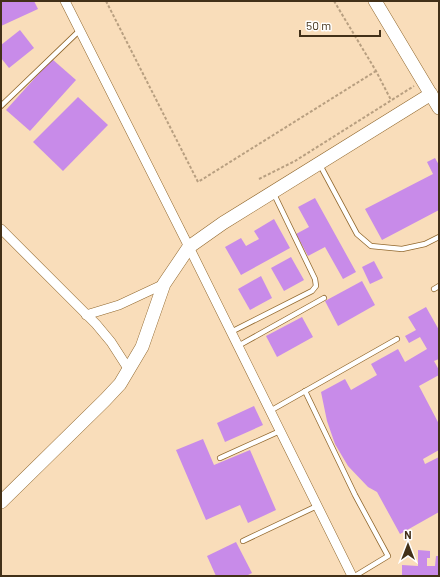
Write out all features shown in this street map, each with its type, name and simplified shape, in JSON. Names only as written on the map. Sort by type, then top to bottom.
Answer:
[{"type":"street","points":[[65,1],[352,576]]},
{"type":"street","points":[[375,1],[439,108]]},
{"type":"street","points":[[1,502],[120,384],[142,347],[164,284],[189,247],[223,223],[430,94]]},
{"type":"street","points":[[1,229],[96,324],[111,342],[129,370]]},
{"type":"street","points":[[86,315],[119,305],[164,284]]},
{"type":"lane","points":[[1,106],[80,30]]},
{"type":"lane","points":[[319,164],[357,234],[371,246],[402,249],[425,244],[439,237]]},
{"type":"lane","points":[[231,332],[312,291],[316,286],[315,279],[273,192]]},
{"type":"lane","points":[[238,346],[324,298]]},
{"type":"lane","points":[[270,411],[397,339]]},
{"type":"lane","points":[[305,391],[355,495],[388,556],[355,576]]},
{"type":"lane","points":[[220,458],[280,431]]},
{"type":"lane","points":[[243,541],[317,506]]},
{"type":"path","points":[[106,1],[198,182],[376,71]]},
{"type":"path","points":[[334,1],[376,71],[391,100]]},
{"type":"path","points":[[258,179],[295,161],[422,81]]},
{"type":"building","points":[[1,1],[34,1],[38,9],[1,26]]},
{"type":"building","points":[[20,30],[34,48],[9,68],[1,58],[1,45]]},
{"type":"building","points":[[52,59],[76,80],[30,131],[6,110]]},
{"type":"building","points":[[78,97],[108,125],[63,171],[33,142]]},
{"type":"building","points":[[435,158],[439,165],[439,210],[382,240],[365,209],[433,174],[427,162]]},
{"type":"building","points":[[315,198],[356,272],[343,279],[325,247],[308,256],[296,234],[309,227],[298,207]]},
{"type":"building","points":[[274,219],[290,248],[241,275],[225,247],[241,238],[246,246],[259,239],[254,231]]},
{"type":"building","points":[[291,257],[304,280],[284,291],[271,268]]},
{"type":"building","points":[[374,261],[383,278],[370,284],[362,267]]},
{"type":"building","points":[[261,276],[272,298],[250,310],[238,289]]},
{"type":"building","points":[[362,281],[375,305],[338,326],[325,301]]},
{"type":"building","points":[[426,307],[439,330],[439,359],[434,361],[439,370],[439,375],[419,386],[439,424],[439,450],[423,459],[425,464],[439,457],[439,512],[400,534],[377,492],[368,487],[348,466],[335,444],[327,421],[321,392],[345,379],[351,390],[377,375],[371,364],[398,349],[405,362],[427,349],[420,337],[409,343],[405,336],[416,330],[408,317]]},
{"type":"building","points":[[302,317],[313,337],[277,357],[266,336]]},
{"type":"building","points":[[254,406],[263,425],[225,442],[217,423]]},
{"type":"building","points":[[203,439],[214,465],[250,450],[276,510],[248,523],[240,505],[206,520],[176,450]]},
{"type":"building","points":[[236,542],[252,573],[246,576],[216,576],[207,556]]},
{"type":"building","points":[[418,550],[430,551],[430,558],[427,558],[427,566],[435,566],[436,556],[439,556],[439,576],[402,576],[402,565],[418,566]]}]
